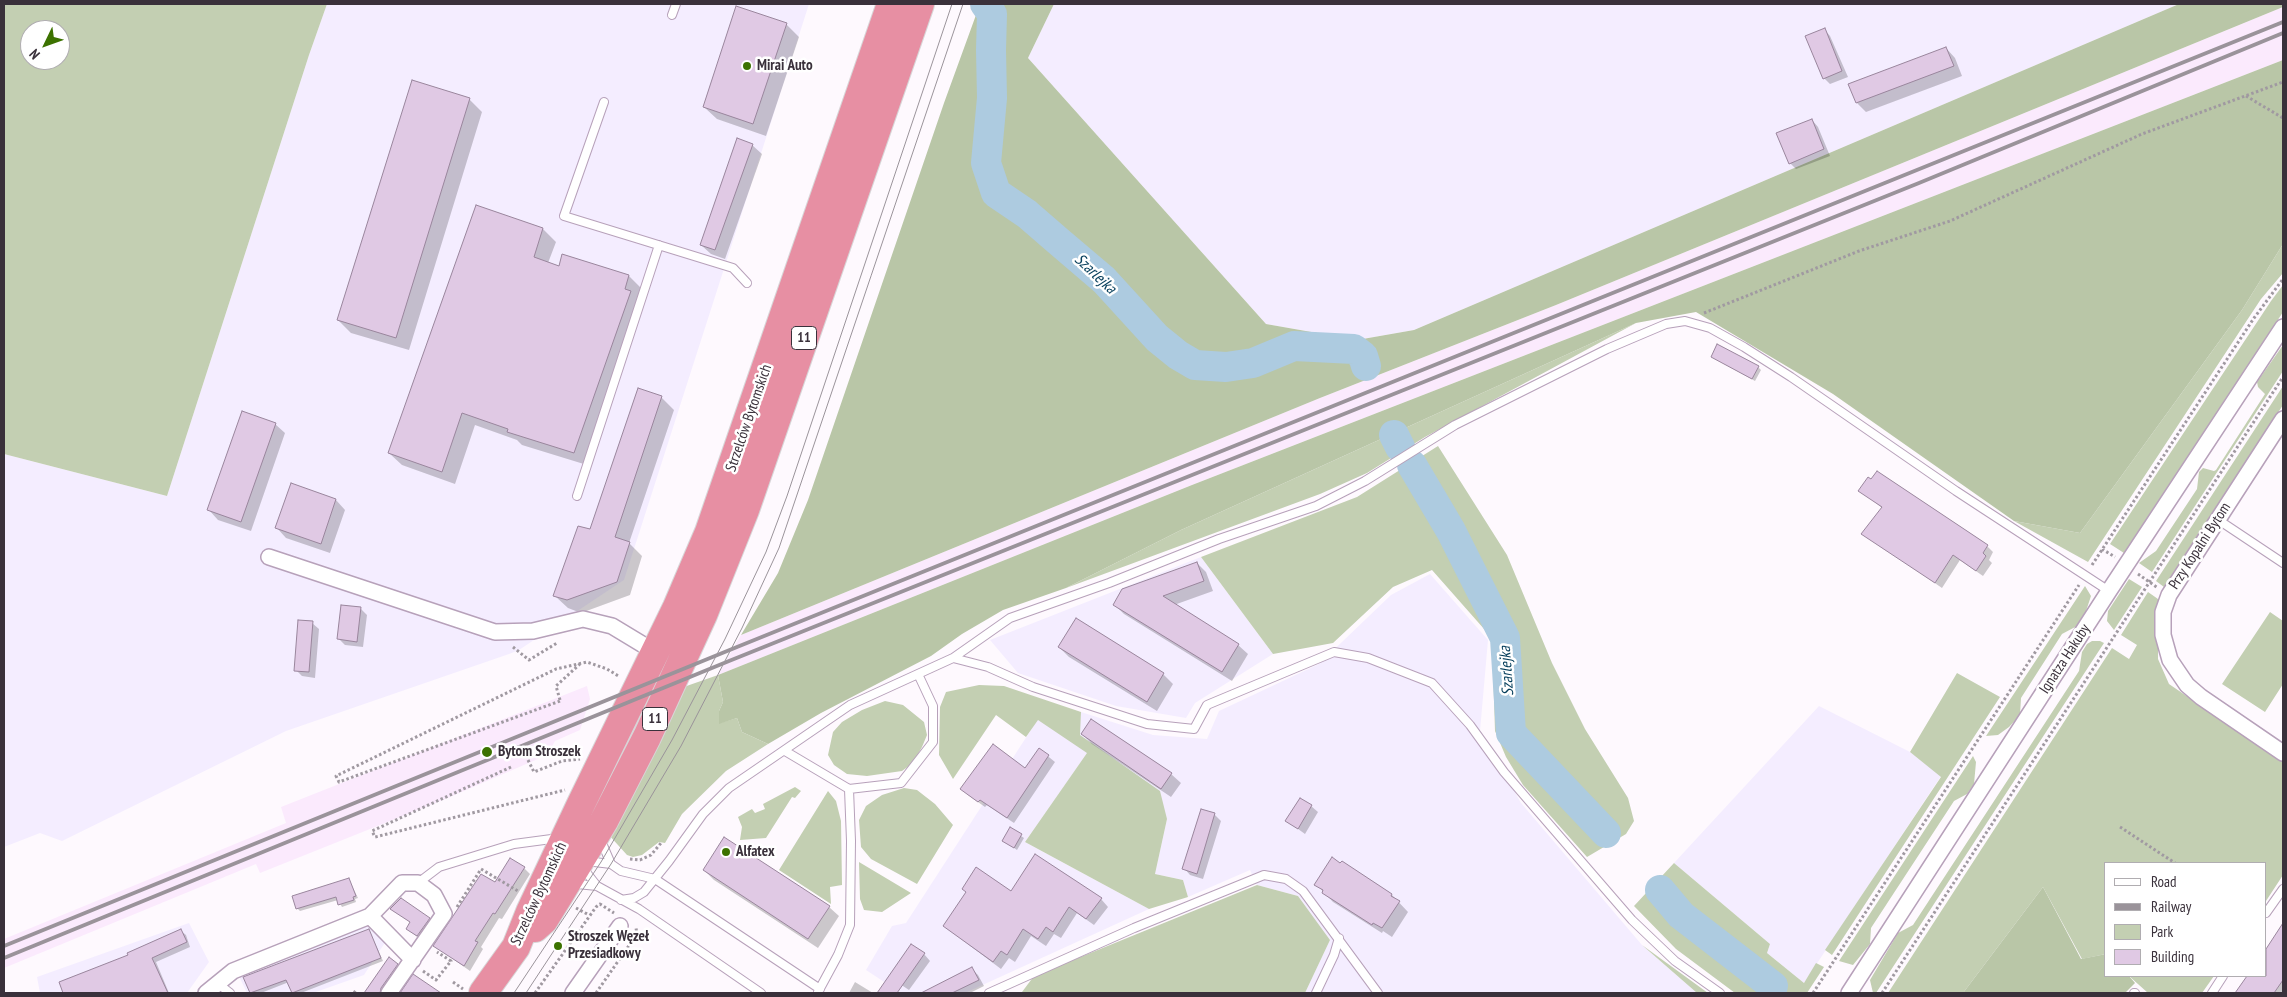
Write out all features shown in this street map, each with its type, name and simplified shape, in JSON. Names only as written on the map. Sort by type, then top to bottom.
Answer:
[{"type":"highway","name":"Strzelców Bytomskich","points":[[471,991],[544,920],[655,652],[677,607],[712,524],[891,4]]},
{"type":"highway","name":"11","points":[[567,862],[604,821],[647,737],[703,614],[744,510],[920,4]]},
{"type":"street","name":"Ignatza Hakuby","points":[[1849,993],[2109,591],[2283,327]]},
{"type":"street","name":"Przy Kopalni Bytom","points":[[2283,419],[2169,595],[2163,612],[2163,635],[2170,660],[2187,684],[2201,697],[2283,753]]},
{"type":"street","points":[[269,557],[495,632],[533,631],[583,619],[612,626],[655,652]]},
{"type":"street","points":[[206,993],[217,982],[233,971],[370,916],[402,883],[418,883],[434,895],[444,914],[389,993]]},
{"type":"street","points":[[370,916],[412,960]]},
{"type":"street","points":[[573,993],[620,926]]},
{"type":"lane","points":[[672,15],[676,4]]},
{"type":"lane","points":[[604,102],[564,216],[733,268],[747,283]]},
{"type":"lane","points":[[577,496],[659,245]]},
{"type":"lane","points":[[621,900],[634,898],[644,892],[703,814],[722,794],[755,769],[785,751],[850,705],[953,658],[1010,618],[1109,583],[1219,539],[1316,506],[1364,481],[1455,425],[1549,377],[1650,329],[1666,324],[1685,321],[1710,328],[1791,377],[1956,492],[2109,591]]},
{"type":"lane","points":[[2217,519],[2283,563]]},
{"type":"lane","points":[[953,658],[988,667],[1033,688],[1147,724],[1194,730],[1207,705],[1334,652],[1368,658],[1432,683],[1470,725],[1504,772],[1632,920],[1675,961],[1720,993]]},
{"type":"lane","points":[[785,751],[849,789],[901,783],[933,742],[933,706],[918,674]]},
{"type":"lane","points":[[567,862],[592,861],[611,864],[621,871],[655,879],[818,991],[838,955],[850,925],[851,841],[849,789]]},
{"type":"lane","points":[[604,821],[602,844],[611,864]]},
{"type":"lane","points":[[418,883],[439,867],[514,844],[567,862],[585,874],[597,886],[639,909],[761,993]]},
{"type":"lane","points":[[567,862],[577,884],[597,886]]},
{"type":"lane","points":[[989,993],[1134,928],[1264,875],[1286,879],[1303,890],[1378,993]]},
{"type":"lane","points":[[2267,912],[2283,889]]},
{"type":"lane","points":[[1316,993],[1334,955],[1339,938]]},
{"type":"lane","points":[[2212,993],[2222,977]]},
{"type":"lane","points":[[217,982],[230,993]]},
{"type":"path","points":[[1685,321],[1859,251],[1950,221],[2142,134],[2283,82]]},
{"type":"path","points":[[2245,95],[2283,118]]},
{"type":"path","points":[[1813,993],[2254,318],[2283,279]]},
{"type":"path","points":[[1882,993],[2283,377]]},
{"type":"path","points":[[495,632],[529,660],[566,639]]},
{"type":"path","points":[[581,662],[556,686],[560,700],[339,782],[336,776],[556,669],[581,662],[608,669],[625,680]]},
{"type":"path","points":[[528,760],[534,772],[562,761],[582,758]]},
{"type":"path","points":[[511,767],[372,831],[375,837],[568,789]]},
{"type":"path","points":[[2120,828],[2173,862]]},
{"type":"path","points":[[630,859],[640,860],[651,855],[661,843]]},
{"type":"path","points":[[567,862],[589,915]]},
{"type":"path","points":[[535,993],[589,915],[600,904]]},
{"type":"path","points":[[453,982],[471,991]]},
{"type":"path","points":[[354,993],[357,989]]},
{"type":"shaded area","points":[[327,4],[809,4],[624,580],[519,650],[286,731],[62,841],[40,833],[4,847],[4,454],[167,496]]},
{"type":"shaded area","points":[[1054,4],[2179,4],[1414,330],[1357,340],[1266,324],[1028,58]]},
{"type":"shaded area","points":[[2283,7],[2283,60],[1192,485],[718,675],[741,635],[1320,398],[1556,305]]},
{"type":"shaded area","points":[[1201,557],[1273,654],[1195,703],[1186,718],[1116,706],[1018,673],[990,640]]},
{"type":"shaded area","points":[[1430,574],[1488,640],[1480,731],[1521,803],[1642,945],[1697,993],[1305,993],[1330,940],[1298,896],[1257,885],[1250,870],[1188,897],[1183,880],[1155,874],[1167,819],[1079,735],[1081,712],[1153,735],[1207,739],[1219,711],[1319,664],[1391,595]]},
{"type":"shaded area","points":[[587,686],[590,699],[580,730],[555,741],[547,755],[450,797],[260,873],[256,864],[4,968],[4,939],[286,823],[281,807]]},
{"type":"shaded area","points":[[1819,706],[1910,752],[1941,776],[1804,983],[1767,953],[1770,944],[1674,863]]},
{"type":"shaded area","points":[[1038,719],[1088,752],[1025,842],[1149,909],[965,993],[901,993],[866,970],[892,926],[906,923]]},
{"type":"shaded area","points":[[368,920],[386,941],[364,975],[313,993],[247,993],[237,972]]},
{"type":"shaded area","points":[[189,923],[209,962],[187,993],[40,993],[37,977]]},
{"type":"green space","points":[[4,4],[327,4],[167,496],[4,454]]},
{"type":"green space","points":[[980,4],[1054,4],[1028,58],[1266,324],[1357,340],[1414,330],[2179,4],[2283,4],[2283,7],[1556,305],[1320,398],[741,635],[778,573],[808,500],[944,103]]},
{"type":"green space","points":[[2283,60],[2283,244],[2242,310],[2080,533],[2014,521],[1833,394],[1696,312],[1636,323],[1181,530],[1066,588],[1003,610],[962,634],[931,656],[821,713],[768,744],[742,732],[737,718],[719,724],[719,711],[723,702],[718,675],[1192,485]]},
{"type":"green space","points":[[2283,244],[2283,273],[2261,299],[2088,562],[2014,521],[2080,533],[2242,310]]},
{"type":"green space","points":[[2283,285],[2283,312],[2124,553],[2110,544]]},
{"type":"green space","points":[[1636,323],[1425,437],[1367,473],[1320,494],[1066,588],[1181,530]]},
{"type":"green space","points":[[2283,345],[2283,371],[2152,572],[2139,563],[2156,551],[2197,489],[2199,472],[2203,468],[2216,470],[2265,394],[2258,387],[2257,382]]},
{"type":"green space","points":[[2283,386],[2283,405],[2164,587],[2156,581]]},
{"type":"green space","points":[[1438,446],[1507,555],[1552,663],[1585,729],[1628,798],[1634,821],[1626,834],[1587,857],[1523,785],[1506,757],[1495,731],[1492,638],[1432,570],[1393,587],[1333,643],[1273,654],[1201,557],[1357,497]]},
{"type":"green space","points":[[2129,579],[2142,587],[2114,630],[2107,621],[2108,611]]},
{"type":"green space","points":[[2085,586],[2091,596],[2084,617],[2077,626],[2062,634],[2021,698],[2020,715],[1998,735],[1986,736]]},
{"type":"green space","points":[[2148,592],[2158,599],[2158,659],[2169,684],[2283,762],[2283,875],[2267,899],[2267,862],[2104,862],[2104,954],[2082,959],[2043,887],[1963,993],[1888,993],[2112,648],[2129,659],[2137,645],[2121,635]]},
{"type":"green space","points":[[2270,612],[2283,621],[2283,684],[2265,712],[2222,684]]},
{"type":"green space","points":[[2092,641],[2104,643],[1876,993],[1873,993],[1870,980],[1898,933],[1913,925],[2079,671],[2082,652],[2087,644]]},
{"type":"green space","points":[[1957,673],[2000,697],[1832,955],[1825,950],[1941,777],[1910,752]]},
{"type":"green space","points":[[718,675],[723,702],[719,711],[720,723],[737,718],[742,732],[768,744],[726,771],[682,814],[665,843],[659,842],[642,855],[633,857],[627,855],[608,834],[678,689]]},
{"type":"green space","points":[[979,685],[1004,686],[1081,712],[1080,735],[1160,791],[1167,819],[1155,874],[1183,880],[1188,897],[1149,909],[1025,842],[1087,753],[1038,720],[1026,737],[996,715],[953,779],[939,755],[940,707],[946,692]]},
{"type":"green space","points":[[885,701],[903,705],[924,722],[927,735],[922,747],[913,763],[902,771],[867,776],[847,774],[834,765],[828,755],[833,732],[842,722],[862,710]]},
{"type":"green space","points":[[1973,756],[1976,762],[1974,784],[1967,794],[1954,801],[1871,928],[1870,944],[1853,965],[1839,961]]},
{"type":"green space","points":[[795,787],[801,791],[795,798],[792,797],[766,838],[740,840],[742,827],[738,817],[752,809],[755,813],[765,809],[763,804]]},
{"type":"green space","points":[[904,788],[917,790],[935,804],[953,825],[917,884],[871,859],[861,847],[859,820],[866,806],[882,795]]},
{"type":"green space","points":[[828,791],[836,801],[841,821],[842,885],[830,887],[831,904],[779,870]]},
{"type":"green space","points":[[859,862],[911,893],[882,912],[864,910],[860,899]]},
{"type":"green space","points":[[1674,863],[1770,944],[1767,953],[1804,983],[1816,963],[1824,967],[1807,993],[1735,993],[1676,949],[1634,906]]},
{"type":"green space","points":[[1257,885],[1298,896],[1330,940],[1305,993],[1022,992],[1034,976]]},
{"type":"green space","points":[[2043,887],[2081,959],[2104,954],[2104,977],[2130,977],[2135,983],[2125,993],[1963,993]]},
{"type":"green space","points":[[1642,945],[1708,993],[1697,993]]},
{"type":"green space","points":[[2130,977],[2213,977],[2202,993],[2148,993]]},
{"type":"building","points":[[736,6],[787,23],[753,124],[703,107]]},
{"type":"building","points":[[1825,28],[1842,71],[1823,79],[1805,36]]},
{"type":"building","points":[[1946,47],[1954,66],[1856,103],[1848,84]]},
{"type":"building","points":[[412,80],[470,98],[396,338],[337,320]]},
{"type":"building","points":[[1812,119],[1824,149],[1789,164],[1776,133]]},
{"type":"building","points":[[737,138],[753,144],[715,250],[700,245]]},
{"type":"building","points":[[476,205],[543,228],[534,257],[559,266],[562,254],[629,275],[625,289],[631,291],[574,453],[507,432],[508,429],[462,413],[442,472],[388,453]]},
{"type":"building","points":[[1717,344],[1759,366],[1752,379],[1711,357]]},
{"type":"building","points":[[638,388],[662,396],[615,537],[630,542],[617,582],[567,600],[553,596],[578,526],[590,529]]},
{"type":"building","points":[[242,411],[276,423],[241,522],[207,510]]},
{"type":"building","points":[[1877,471],[1988,545],[1983,553],[1986,556],[1976,571],[1953,555],[1935,583],[1861,534],[1882,507],[1858,491],[1868,477],[1871,479]]},
{"type":"building","points":[[291,483],[336,499],[321,544],[275,528]]},
{"type":"building","points":[[1197,562],[1204,581],[1163,596],[1239,644],[1222,672],[1113,605],[1122,589]]},
{"type":"building","points":[[341,605],[361,607],[357,642],[337,639]]},
{"type":"building","points":[[1076,618],[1164,673],[1147,702],[1058,647]]},
{"type":"building","points":[[298,620],[313,621],[309,672],[294,671]]},
{"type":"building","points":[[1091,719],[1172,773],[1161,789],[1081,734]]},
{"type":"building","points":[[993,744],[1025,768],[1039,748],[1049,755],[1007,818],[980,800],[978,802],[960,789]]},
{"type":"building","points":[[1300,798],[1312,805],[1298,829],[1285,821]]},
{"type":"building","points":[[1201,809],[1215,813],[1197,874],[1182,869]]},
{"type":"building","points":[[1010,827],[1022,834],[1014,848],[1002,841]]},
{"type":"building","points":[[724,837],[830,906],[808,939],[703,870]]},
{"type":"building","points":[[1035,854],[1102,898],[1086,919],[1069,907],[1053,932],[1046,927],[1038,939],[1023,929],[1007,955],[1001,951],[993,962],[943,926],[966,892],[962,889],[976,867],[1011,891]]},
{"type":"building","points":[[1332,857],[1340,863],[1342,861],[1400,901],[1382,928],[1373,923],[1372,925],[1322,893],[1323,890],[1314,885]]},
{"type":"building","points":[[510,858],[525,867],[475,941],[478,942],[464,966],[433,946],[481,874],[495,882]]},
{"type":"building","points":[[349,878],[356,896],[353,897],[354,900],[338,905],[336,897],[296,909],[292,896]]},
{"type":"building","points":[[401,898],[430,918],[417,936],[406,929],[410,922],[390,909]]},
{"type":"building","points":[[2283,923],[2283,980],[2274,993],[2235,993],[2246,977],[2267,977],[2267,947]]},
{"type":"building","points":[[181,929],[187,942],[152,958],[168,993],[63,993],[59,982],[128,955],[127,953]]},
{"type":"building","points":[[369,929],[381,958],[292,993],[286,980],[250,993],[243,977]]},
{"type":"building","points":[[911,944],[925,953],[897,993],[877,993]]},
{"type":"building","points":[[389,957],[398,964],[381,988],[380,993],[364,993]]},
{"type":"building","points":[[972,967],[979,980],[952,993],[921,993]]},
{"type":"building","points":[[413,974],[441,993],[400,993]]},
{"type":"waterway","name":"Szarlejka","points":[[985,4],[992,14],[992,98],[986,163],[996,193],[1027,214],[1104,280],[1157,338],[1178,355],[1195,365],[1226,367],[1253,363],[1294,346],[1354,349],[1363,356],[1366,366]]},
{"type":"waterway","name":"Szarlejka","points":[[1394,435],[1400,447]]},
{"type":"waterway","name":"Szarlejka","points":[[1412,465],[1451,531],[1505,638],[1511,733],[1606,833]]},
{"type":"waterway","name":"Szarlejka","points":[[1660,890],[1681,915],[1773,986]]},
{"type":"waterway","points":[[1734,957],[1746,950]]},
{"type":"tram line","points":[[514,993],[601,862],[672,740],[725,639],[766,552],[787,496],[952,4]]},
{"type":"tram line","points":[[526,993],[611,864],[681,746],[742,628],[779,548],[963,4]]},
{"type":"railway","points":[[4,946],[737,647],[2283,22]]},
{"type":"railway","points":[[4,958],[729,661],[1919,183],[2283,33]]},
{"type":"place","name":"Mirai Auto","points":[[747,66]]},
{"type":"place","name":"Bytom Stroszek","points":[[487,752]]},
{"type":"place","name":"Alfatex","points":[[726,852]]},
{"type":"place","name":"Stroszek Węzeł Przesiadkowy","points":[[558,946]]}]
